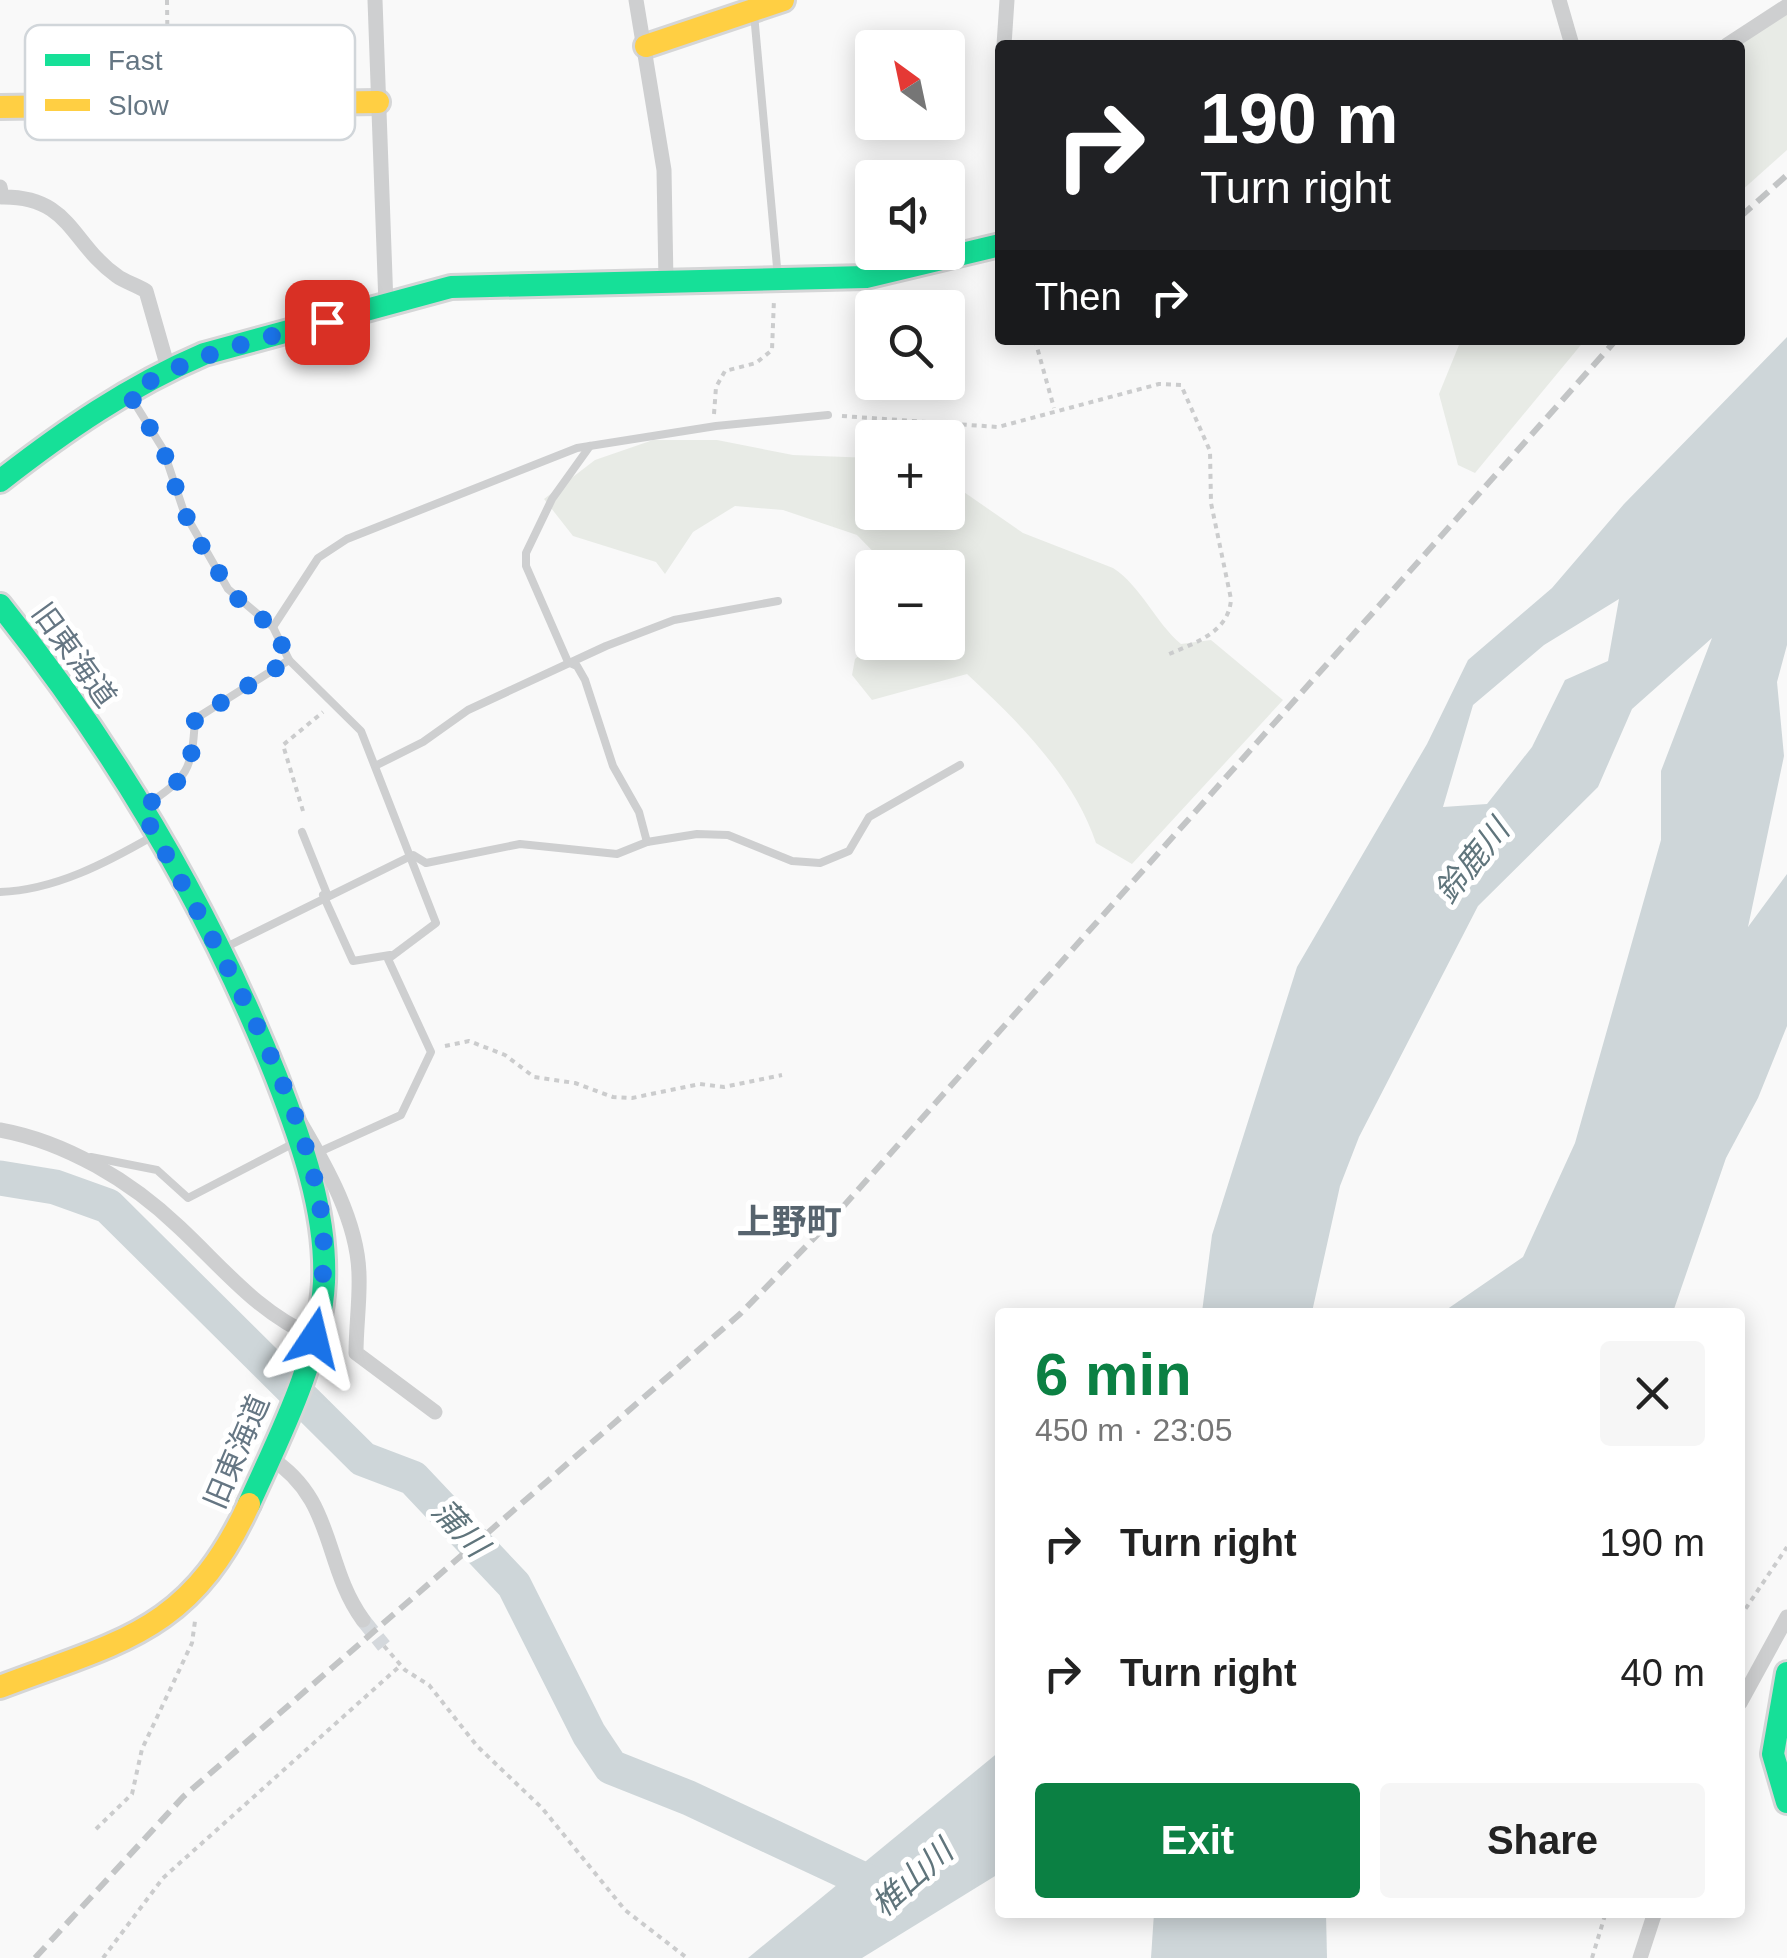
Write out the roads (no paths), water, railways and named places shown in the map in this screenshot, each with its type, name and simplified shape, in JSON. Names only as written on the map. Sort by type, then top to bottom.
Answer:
[{"type":"street","points":[[375,0],[386,306]]},
{"type":"street","points":[[636,0],[664,170],[666,282]]},
{"type":"street","points":[[646,46],[783,0]]},
{"type":"street","points":[[1004,40],[1007,0]]},
{"type":"street","points":[[1559,0],[1571,40]]},
{"type":"street","points":[[1735,40],[1787,6]]},
{"type":"street","points":[[355,102],[378,102]]},
{"type":"street","points":[[0,107],[25,107]]},
{"type":"street","points":[[1,194],[24,197],[61,213],[116,276],[146,290],[168,368]]},
{"type":"street","points":[[0,481],[54,437],[168,368],[451,287],[866,277],[995,246]]},
{"type":"street","name":"旧東海道","points":[[0,605],[54,673],[141,809],[217,952],[310,1146],[323,1228],[324,1280],[313,1343],[280,1433],[222,1561],[192,1596],[158,1624],[0,1687]]},
{"type":"street","points":[[0,1130],[76,1154],[176,1224],[262,1310],[313,1343]]},
{"type":"street","points":[[310,1146],[353,1238],[360,1274],[356,1353],[435,1412]]},
{"type":"street","points":[[269,1457],[294,1473],[316,1504],[348,1596],[362,1620]]},
{"type":"street","points":[[1745,1694],[1787,1617]]},
{"type":"street","points":[[1787,1673],[1770,1745],[1771,1765],[1787,1802]]},
{"type":"street","points":[[1640,1958],[1653,1918]]},
{"type":"lane","points":[[753,9],[776,279]]},
{"type":"lane","points":[[76,1154],[157,1170],[188,1198],[310,1146],[401,1115],[431,1052],[388,959],[436,923],[377,765],[360,731],[289,660],[273,627],[242,604],[208,558],[184,512],[163,449],[129,394]]},
{"type":"lane","points":[[273,627],[318,558],[348,539],[590,446],[716,426],[828,415]]},
{"type":"lane","points":[[590,446],[552,499],[526,553],[526,566],[568,662],[577,666],[585,680],[613,766],[639,812],[647,842]]},
{"type":"lane","points":[[377,765],[423,742],[468,710],[568,662],[674,620],[778,601]]},
{"type":"lane","points":[[141,809],[180,783],[190,767],[195,719],[289,660]]},
{"type":"lane","points":[[413,855],[426,863],[508,846],[545,844],[604,854],[696,834],[728,835],[792,861],[830,860],[849,850],[869,817],[960,765]]},
{"type":"lane","points":[[302,832],[353,962],[396,954]]},
{"type":"lane","points":[[0,892],[21,891],[101,866],[155,834]]},
{"type":"lane","points":[[217,952],[325,895],[413,855]]},
{"type":"water","name":"鈴鹿川","points":[[1787,337],[1787,645],[1777,682],[1784,756],[1748,927],[1787,874],[1787,1026],[1758,1098],[1726,1158],[1674,1308],[1449,1308],[1523,1257],[1575,1143],[1661,840],[1661,771],[1712,638],[1632,709],[1598,787],[1478,906],[1359,1137],[1340,1186],[1313,1308],[1203,1308],[1212,1235],[1297,967],[1427,744],[1468,660],[1552,588],[1624,504]],"holes":[[[1619,599],[1608,661],[1565,680],[1532,747],[1487,804],[1443,807],[1473,705],[1544,645]]]},
{"type":"water","name":"椎山川","points":[[995,1755],[995,1876],[862,1958],[748,1958]]},
{"type":"water","points":[[1154,1918],[1326,1918],[1327,1958],[1151,1958]]},
{"type":"waterway","name":"蒲川","points":[[0,1178],[55,1187],[108,1206],[363,1459],[413,1478],[514,1585],[589,1734],[611,1767],[689,1798],[892,1893]]},
{"type":"tunnel","points":[[363,1620],[384,1646]]},
{"type":"railway","points":[[1745,213],[1787,175]]},
{"type":"railway","points":[[35,1958],[183,1797],[740,1314],[824,1228],[1612,345]]},
{"type":"district","name":"上野町","points":[[789,1222]]}]
